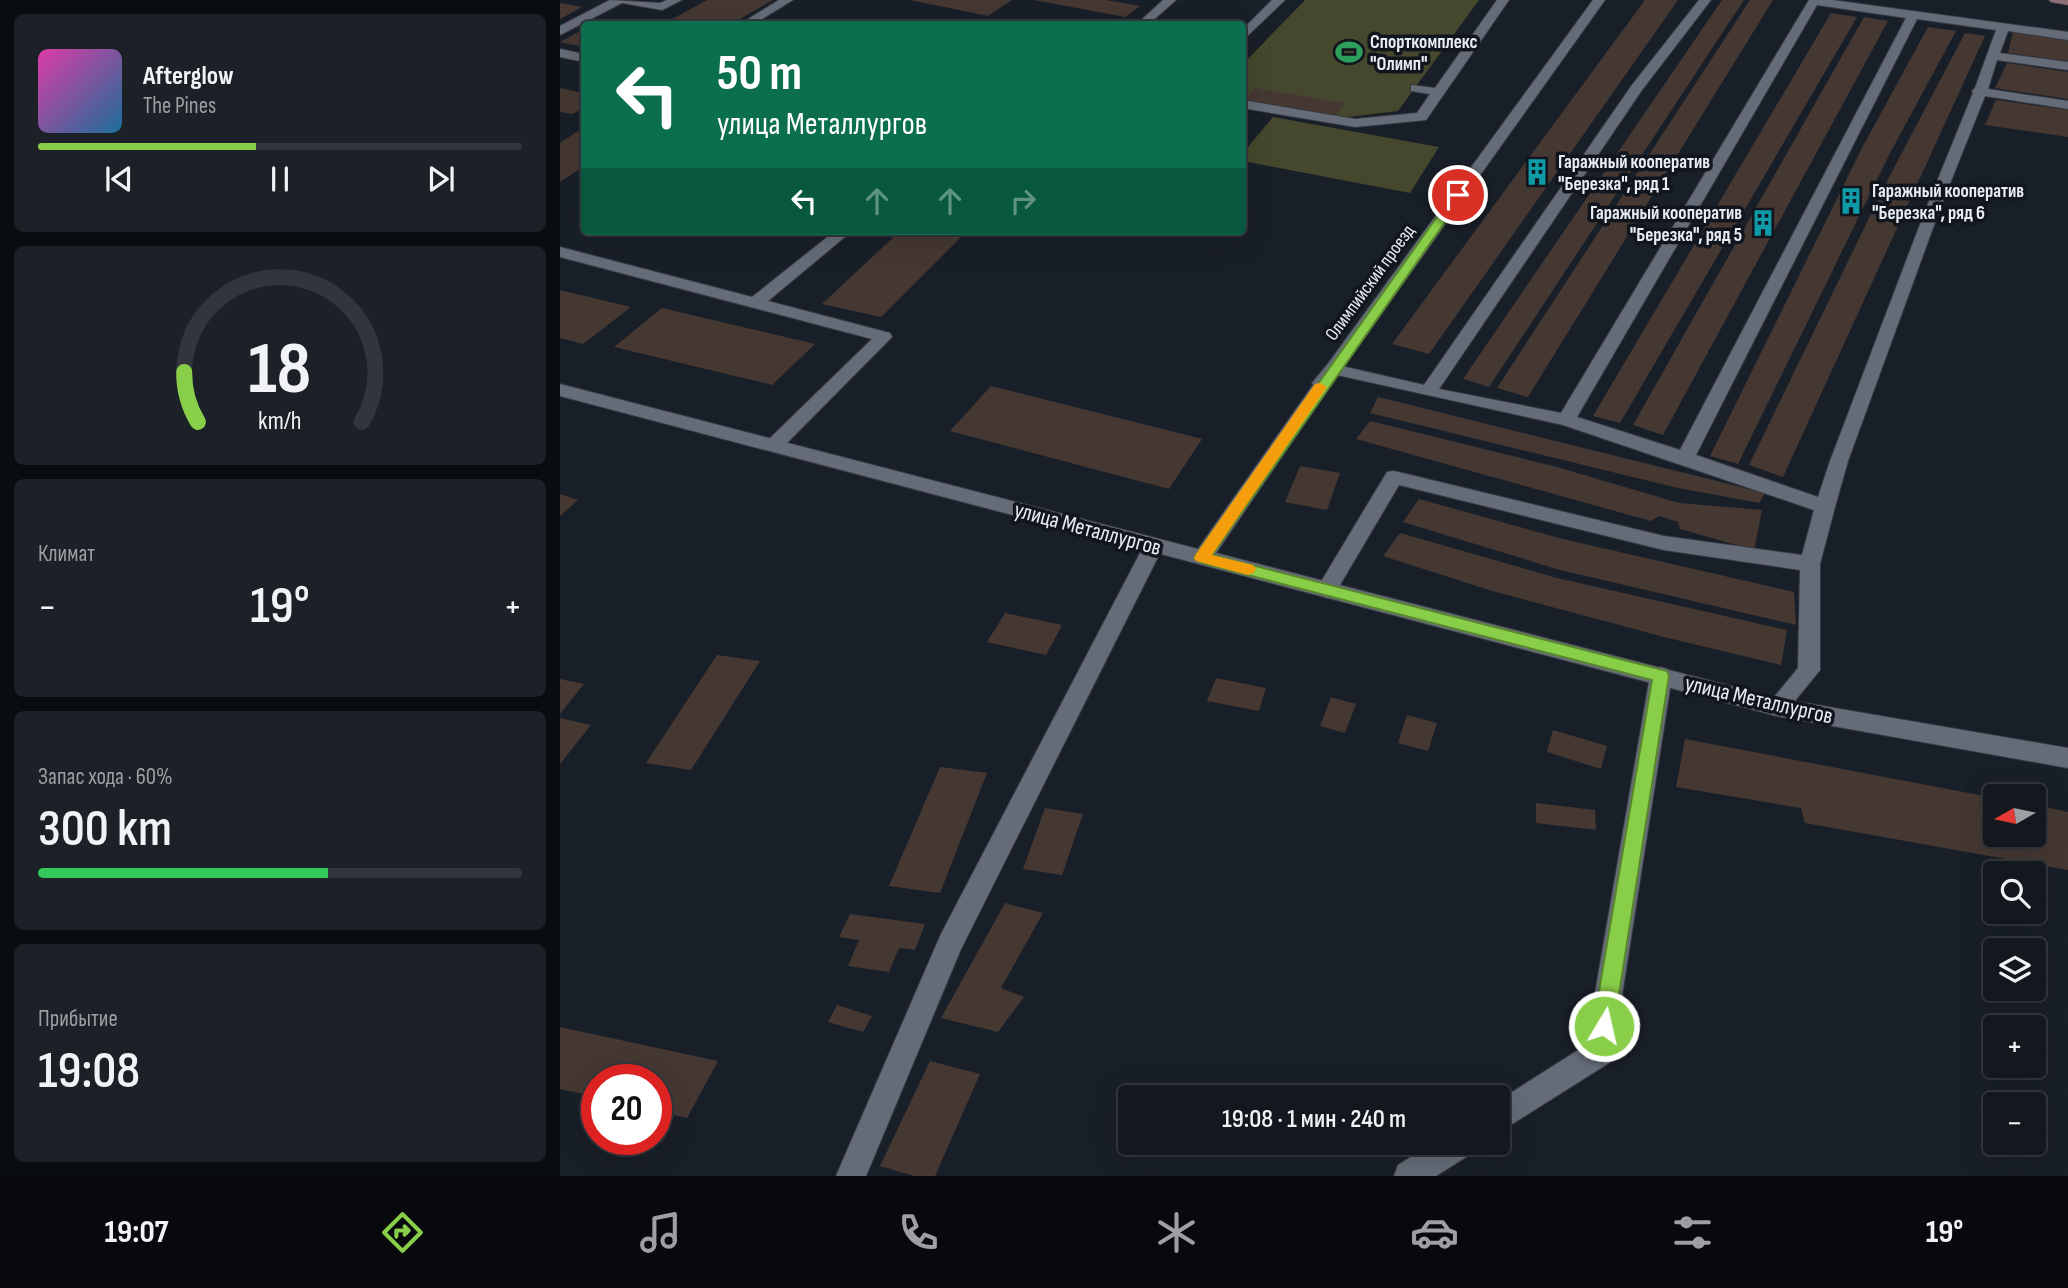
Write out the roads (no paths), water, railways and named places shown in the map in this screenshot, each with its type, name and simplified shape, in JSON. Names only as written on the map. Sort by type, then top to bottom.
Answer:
[{"type":"main road","points":[[2055,0],[2068,2]]},
{"type":"street","points":[[560,31],[619,0]]},
{"type":"street","points":[[624,0],[662,7],[676,0]]},
{"type":"street","points":[[751,21],[787,0]]},
{"type":"street","points":[[1146,21],[1170,0]]},
{"type":"street","points":[[1248,36],[1279,0]]},
{"type":"street","points":[[1246,105],[1355,123],[1377,118],[1421,117],[1503,0]]},
{"type":"street","name":"Олимпийский проезд","points":[[1202,558],[1312,394],[1333,369],[1599,0]]},
{"type":"street","points":[[1428,392],[1637,88],[1705,0]]},
{"type":"street","points":[[1566,420],[1812,0],[2068,36]]},
{"type":"street","points":[[1685,458],[1913,15]]},
{"type":"street","points":[[1777,707],[1809,670],[1810,564],[1839,461],[1934,206],[1967,129],[2003,27]]},
{"type":"street","points":[[560,53],[581,57]]},
{"type":"street","points":[[1992,56],[2068,66]]},
{"type":"street","points":[[1416,88],[1438,92]]},
{"type":"street","points":[[1979,91],[2068,105]]},
{"type":"street","points":[[757,302],[839,235]]},
{"type":"street","points":[[560,253],[884,337],[773,446]]},
{"type":"street","points":[[1333,369],[1428,392],[1566,420],[1825,507]]},
{"type":"street","name":"улица Металлургов","points":[[560,390],[1777,707],[2068,758]]},
{"type":"street","points":[[1327,590],[1394,477],[1664,543],[1810,564]]},
{"type":"street","points":[[851,1176],[950,943],[1150,554]]},
{"type":"street","points":[[1510,1110],[1599,1053],[1661,676]]},
{"type":"street","points":[[1409,1176],[1441,1155]]},
{"type":"place","name":"Спорткомплекс \"Олимп\"","points":[[1349,52]]},
{"type":"place","name":"Гаражный кооператив \"Березка\", ряд 1","points":[[1537,172]]},
{"type":"place","name":"Гаражный кооператив \"Березка\", ряд 6","points":[[1851,201]]},
{"type":"place","name":"Гаражный кооператив \"Березка\", ряд 5","points":[[1763,223]]}]
